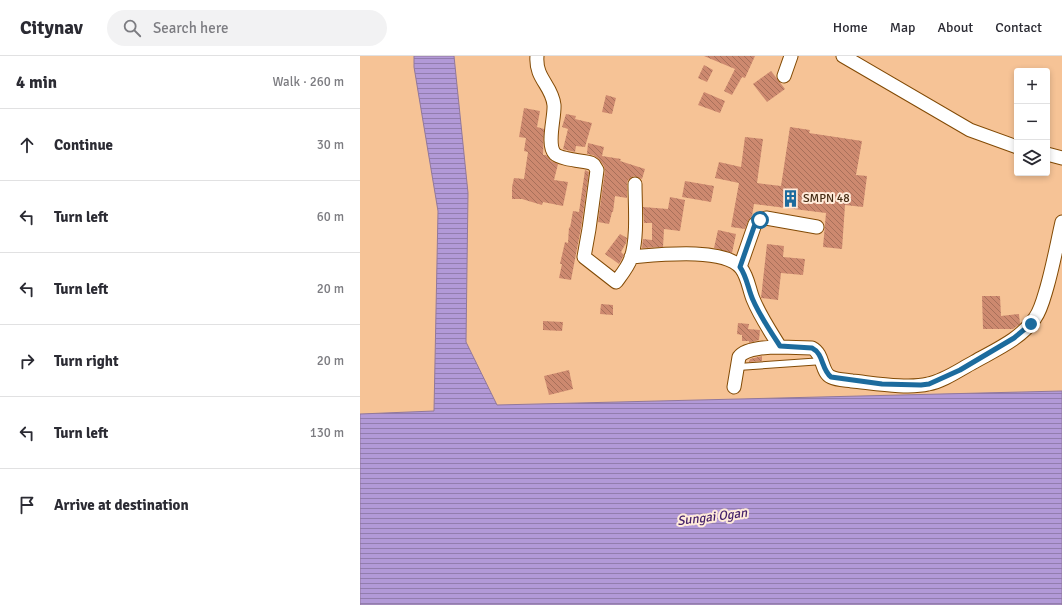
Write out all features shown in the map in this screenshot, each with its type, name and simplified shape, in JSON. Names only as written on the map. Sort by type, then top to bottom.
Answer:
[{"type":"street","points":[[538,56],[538,70],[549,90],[554,105],[551,142],[552,149],[558,156],[591,163],[597,170],[584,257],[616,282],[626,269],[631,256],[635,214],[635,184]]},
{"type":"street","points":[[784,76],[791,56]]},
{"type":"street","points":[[843,56],[970,130],[1014,146]]},
{"type":"street","points":[[1050,155],[1062,158]]},
{"type":"street","points":[[740,267],[755,224],[760,220],[766,218],[817,227]]},
{"type":"street","points":[[734,386],[739,357],[741,354],[763,348],[780,346],[812,348],[818,352],[823,361],[827,374],[834,378],[882,384],[921,385],[936,382],[1014,338],[1025,330],[1036,317],[1057,268],[1062,222]]},
{"type":"street","points":[[631,256],[671,254],[704,255],[727,259],[734,262],[745,274],[753,299],[780,346]]},
{"type":"lane","points":[[738,366],[823,361]]},
{"type":"water","name":"Sungai Ogan","points":[[414,56],[454,56],[468,193],[466,342],[497,405],[1062,391],[1062,605],[360,605],[360,414],[434,411],[438,211],[414,67]]},
{"type":"building","points":[[704,56],[755,56],[745,78],[742,77],[732,95],[724,91],[735,69]]},
{"type":"building","points":[[704,65],[713,70],[707,82],[698,78]]},
{"type":"building","points":[[771,71],[785,89],[767,102],[753,84]]},
{"type":"building","points":[[704,92],[725,101],[720,113],[698,105]]},
{"type":"building","points":[[606,95],[616,98],[612,114],[602,112]]},
{"type":"building","points":[[524,108],[540,111],[537,127],[544,129],[543,155],[546,155],[551,161],[558,164],[554,180],[568,182],[563,206],[543,202],[542,205],[522,199],[512,199],[514,178],[524,179],[528,152],[524,151],[526,138],[519,137]]},
{"type":"building","points":[[566,114],[576,116],[575,119],[592,123],[585,147],[576,146],[575,152],[563,149],[568,129],[562,127]]},
{"type":"building","points":[[790,127],[810,130],[809,133],[862,141],[856,175],[867,176],[863,207],[845,205],[842,249],[823,247],[826,213],[754,204],[752,216],[745,229],[731,227],[739,183],[715,178],[719,162],[741,167],[745,137],[763,139],[757,183],[781,186]]},
{"type":"building","points":[[588,143],[604,147],[602,156],[621,159],[620,161],[645,169],[642,179],[634,176],[628,180],[627,198],[615,196],[613,212],[609,224],[598,222],[605,171],[604,166],[599,159],[593,155],[587,154]]},
{"type":"building","points":[[585,170],[589,172],[581,228],[571,280],[559,278],[562,264],[560,264],[565,242],[568,243],[569,227],[570,228],[573,211],[579,212]]},
{"type":"building","points":[[685,181],[714,186],[711,202],[682,197]]},
{"type":"building","points":[[670,197],[685,200],[680,231],[664,229],[663,247],[642,248],[643,239],[652,240],[652,223],[644,223],[643,207],[668,209]]},
{"type":"building","points":[[718,230],[736,234],[732,253],[714,248]]},
{"type":"building","points":[[620,234],[627,238],[621,252],[624,255],[619,264],[605,254]]},
{"type":"building","points":[[767,244],[784,246],[783,257],[805,259],[803,275],[781,273],[778,300],[761,298]]},
{"type":"building","points":[[982,296],[1000,296],[1001,316],[1019,314],[1020,324],[1013,329],[983,329]]},
{"type":"building","points":[[601,304],[613,305],[613,315],[600,314]]},
{"type":"building","points":[[543,321],[563,322],[562,331],[543,330]]},
{"type":"building","points":[[738,323],[749,324],[748,329],[760,330],[759,340],[749,343],[749,341],[742,341],[742,335],[737,334]]},
{"type":"building","points":[[762,356],[762,361],[749,362],[750,359]]},
{"type":"building","points":[[569,370],[573,389],[549,395],[544,376]]},
{"type":"place","name":"SMPN 48","points":[[790,198]]},
{"type":"route","points":[[760,220],[755,224],[740,267],[745,274],[753,299],[763,320],[780,346],[812,348],[818,352],[827,374],[831,377],[882,384],[929,384],[960,370],[1014,338],[1031,324]]}]
